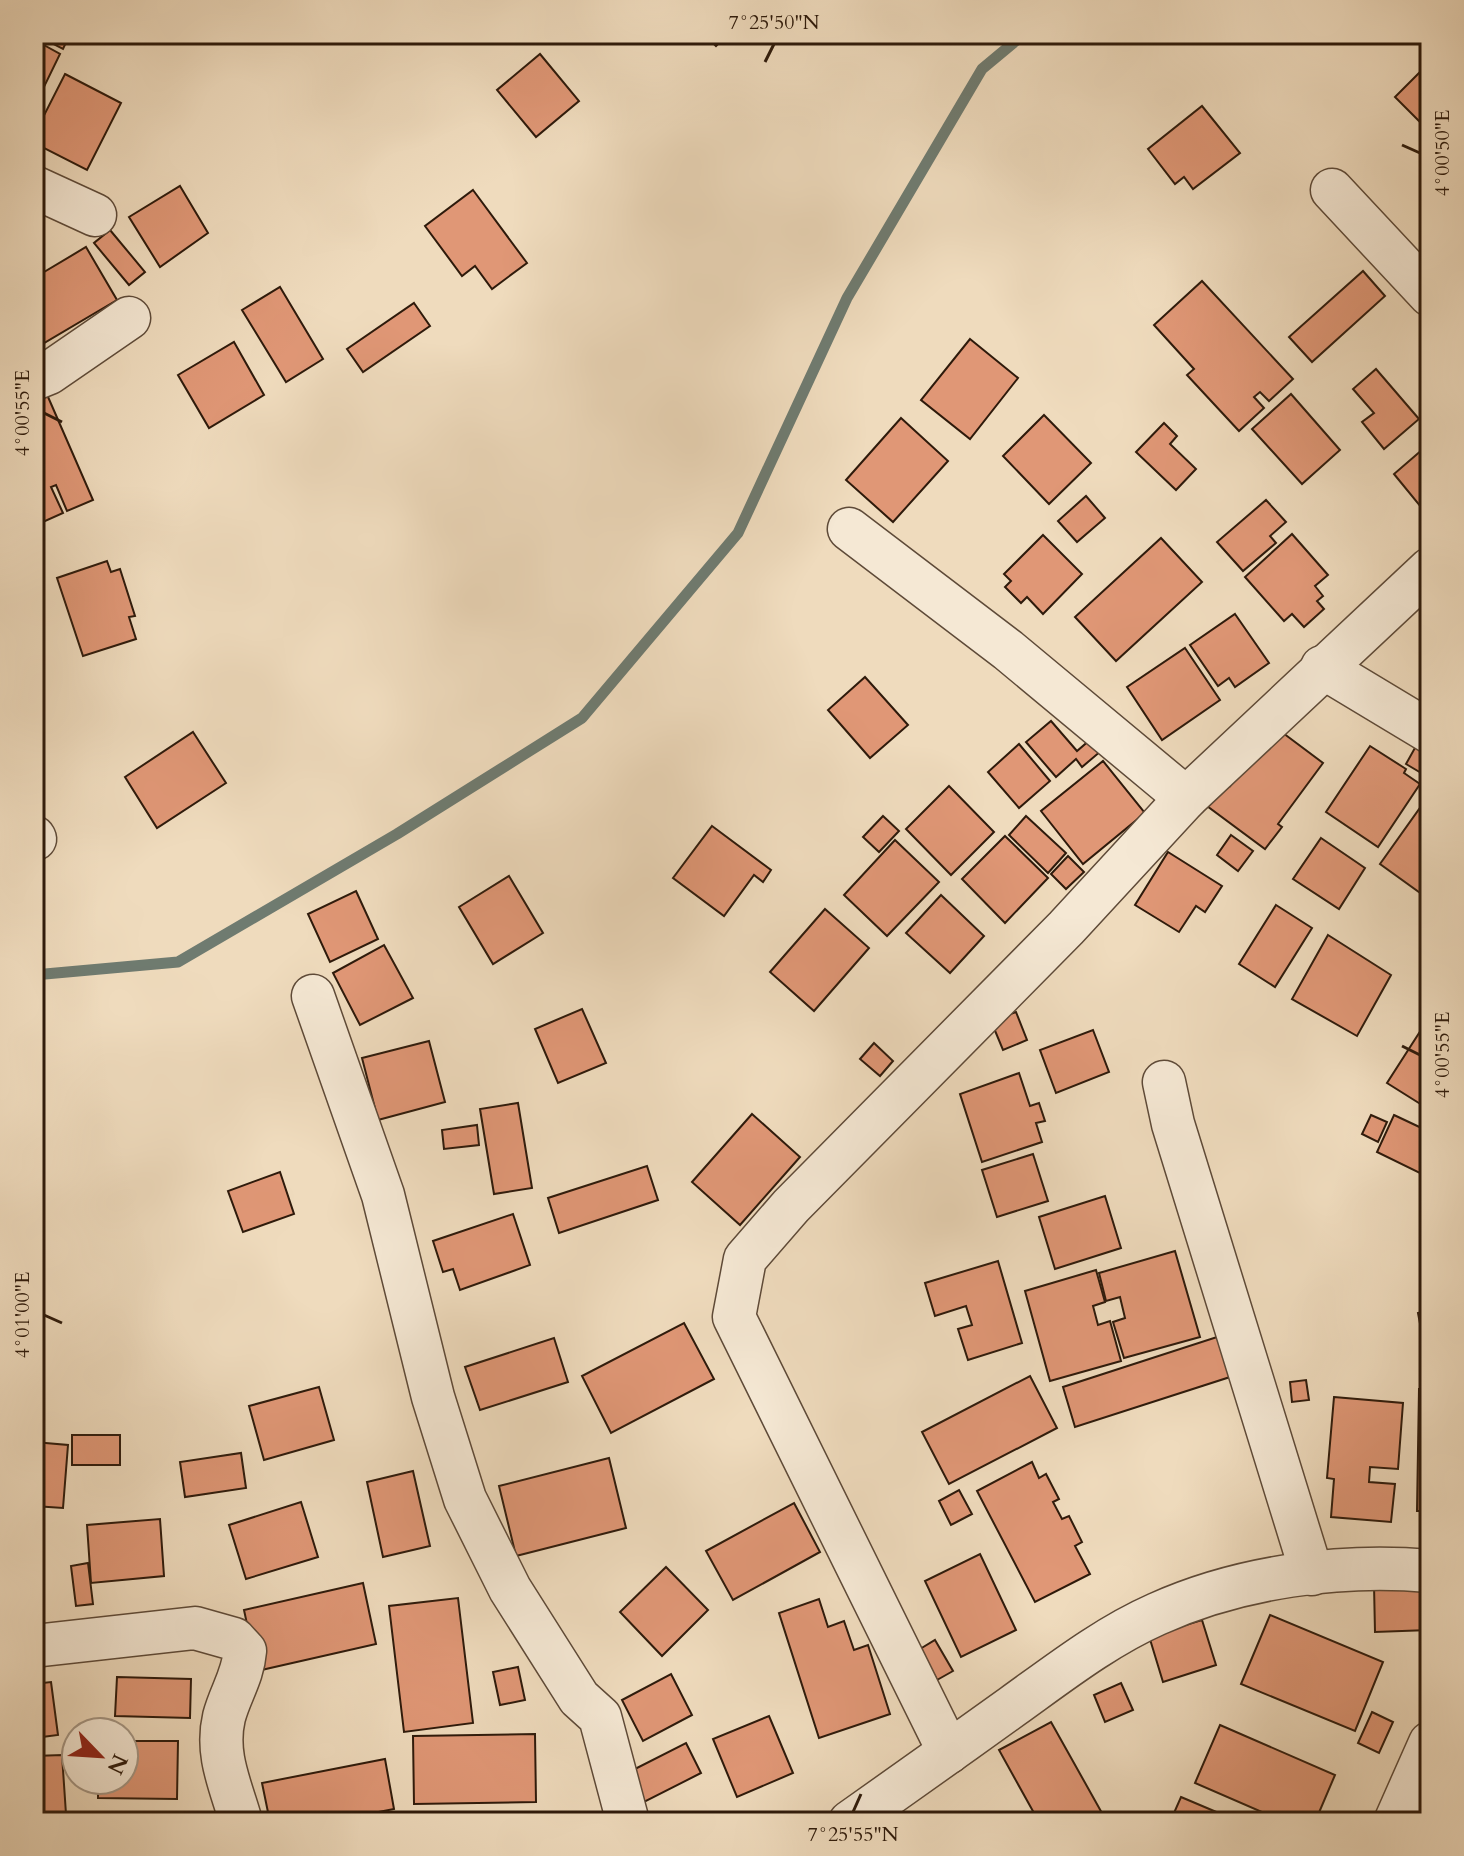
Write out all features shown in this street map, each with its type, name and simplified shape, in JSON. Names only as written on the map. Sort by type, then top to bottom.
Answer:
[{"type":"street","points":[[34,187],[95,215]]},
{"type":"street","points":[[1332,190],[1430,295]]},
{"type":"street","points":[[34,379],[49,373],[129,318]]},
{"type":"street","points":[[849,529],[1008,650],[1186,798]]},
{"type":"street","points":[[949,1752],[734,1317],[745,1259],[791,1206],[1066,928],[1186,798],[1322,667],[1430,569]]},
{"type":"street","points":[[1322,667],[1430,732]]},
{"type":"street","points":[[313,996],[383,1195],[433,1397],[465,1499],[510,1589],[579,1698],[600,1717],[628,1822]]},
{"type":"street","points":[[1164,1082],[1173,1124],[1312,1574]]},
{"type":"street","points":[[850,1822],[1087,1652],[1157,1614],[1239,1585],[1312,1574],[1398,1568],[1430,1571]]},
{"type":"street","points":[[34,1646],[195,1628],[234,1639],[245,1651],[244,1669],[224,1716],[220,1754],[241,1822]]},
{"type":"street","points":[[1395,1822],[1430,1743]]},
{"type":"building","points":[[34,34],[70,34],[63,49],[42,38],[34,54]]},
{"type":"building","points":[[704,34],[728,34],[716,46]]},
{"type":"building","points":[[42,44],[60,54],[42,91],[34,87],[34,59]]},
{"type":"building","points":[[540,54],[579,101],[536,137],[497,90]]},
{"type":"building","points":[[1430,62],[1430,132],[1395,97]]},
{"type":"building","points":[[65,74],[121,103],[87,170],[34,143],[34,135]]},
{"type":"building","points":[[1202,106],[1240,153],[1193,189],[1184,177],[1175,184],[1148,149]]},
{"type":"building","points":[[180,186],[208,233],[160,267],[129,217]]},
{"type":"building","points":[[473,190],[527,263],[492,289],[475,266],[462,276],[425,226]]},
{"type":"building","points":[[110,230],[145,272],[129,285],[94,243]]},
{"type":"building","points":[[86,247],[117,300],[39,346],[34,336],[34,278]]},
{"type":"building","points":[[1363,271],[1385,296],[1312,362],[1289,337]]},
{"type":"building","points":[[1202,281],[1293,379],[1269,401],[1260,392],[1254,397],[1264,408],[1239,431],[1187,375],[1194,369],[1154,325]]},
{"type":"building","points":[[280,287],[323,359],[286,382],[242,310]]},
{"type":"building","points":[[414,303],[430,326],[363,372],[347,349]]},
{"type":"building","points":[[970,339],[1018,378],[970,439],[921,400]]},
{"type":"building","points":[[234,342],[264,395],[209,428],[178,375]]},
{"type":"building","points":[[1376,369],[1419,419],[1384,449],[1362,422],[1374,413],[1353,389]]},
{"type":"building","points":[[45,390],[93,500],[67,511],[56,485],[51,487],[63,513],[34,526],[34,395]]},
{"type":"building","points":[[1291,394],[1340,450],[1302,484],[1252,429]]},
{"type":"building","points":[[1044,415],[1091,463],[1049,504],[1003,456]]},
{"type":"building","points":[[901,418],[948,461],[893,522],[846,480]]},
{"type":"building","points":[[1164,423],[1177,436],[1170,444],[1196,469],[1176,490],[1136,452]]},
{"type":"building","points":[[1430,443],[1430,518],[1394,474]]},
{"type":"building","points":[[1086,496],[1105,518],[1077,542],[1058,521]]},
{"type":"building","points":[[1266,500],[1286,522],[1270,536],[1276,543],[1243,571],[1217,542]]},
{"type":"building","points":[[1292,534],[1328,575],[1315,586],[1323,596],[1317,601],[1324,609],[1304,627],[1292,614],[1284,621],[1245,577]]},
{"type":"building","points":[[1043,535],[1082,574],[1043,614],[1027,597],[1021,603],[1005,587],[1011,581],[1004,574]]},
{"type":"building","points":[[1161,538],[1202,582],[1116,661],[1075,617]]},
{"type":"building","points":[[107,561],[111,572],[120,569],[135,616],[129,617],[136,639],[83,656],[57,578]]},
{"type":"building","points":[[1235,614],[1269,663],[1235,687],[1229,678],[1218,686],[1190,645]]},
{"type":"building","points":[[1185,648],[1220,700],[1162,740],[1127,687]]},
{"type":"building","points":[[865,677],[908,725],[870,758],[828,710]]},
{"type":"building","points":[[1051,721],[1077,751],[1091,739],[1101,751],[1082,767],[1076,759],[1056,777],[1026,742]]},
{"type":"building","points":[[1275,727],[1323,763],[1278,824],[1282,827],[1265,849],[1207,806],[1225,782],[1230,786]]},
{"type":"building","points":[[193,732],[226,783],[157,828],[125,777]]},
{"type":"building","points":[[1019,744],[1050,781],[1019,808],[988,772]]},
{"type":"building","points":[[1370,746],[1406,769],[1404,773],[1420,784],[1378,847],[1326,812]]},
{"type":"building","points":[[1416,746],[1430,754],[1423,774],[1406,764]]},
{"type":"building","points":[[1103,761],[1145,813],[1083,864],[1041,811]]},
{"type":"building","points":[[949,786],[994,832],[951,875],[906,829]]},
{"type":"building","points":[[1422,805],[1430,811],[1430,900],[1380,864]]},
{"type":"building","points":[[883,816],[899,831],[879,852],[863,837]]},
{"type":"building","points":[[1026,816],[1066,853],[1048,873],[1009,835]]},
{"type":"building","points":[[712,826],[771,870],[763,882],[754,875],[724,916],[673,878]]},
{"type":"building","points":[[1231,835],[1253,851],[1238,871],[1217,855]]},
{"type":"building","points":[[1005,836],[1048,878],[1005,923],[962,879]]},
{"type":"building","points":[[1321,838],[1365,868],[1339,909],[1293,879]]},
{"type":"building","points":[[895,840],[939,882],[887,936],[844,895]]},
{"type":"building","points":[[1168,852],[1222,886],[1205,912],[1196,906],[1179,932],[1135,905]]},
{"type":"building","points":[[1068,856],[1084,872],[1066,889],[1051,874]]},
{"type":"building","points":[[509,876],[543,933],[493,964],[459,907]]},
{"type":"building","points":[[356,891],[378,939],[330,962],[308,914]]},
{"type":"building","points":[[941,895],[984,936],[950,973],[906,933]]},
{"type":"building","points":[[1276,905],[1312,928],[1275,987],[1239,964]]},
{"type":"building","points":[[825,909],[869,948],[814,1011],[770,972]]},
{"type":"building","points":[[1328,935],[1391,975],[1357,1036],[1292,999]]},
{"type":"building","points":[[384,945],[413,998],[360,1025],[333,973]]},
{"type":"building","points":[[582,1009],[606,1063],[558,1083],[535,1029]]},
{"type":"building","points":[[1016,1012],[1027,1040],[1003,1050],[991,1021]]},
{"type":"building","points":[[1430,1016],[1430,1110],[1387,1083]]},
{"type":"building","points":[[1093,1030],[1109,1072],[1056,1093],[1040,1050]]},
{"type":"building","points":[[429,1041],[445,1102],[378,1120],[362,1058]]},
{"type":"building","points":[[874,1043],[893,1061],[880,1076],[860,1059]]},
{"type":"building","points":[[1019,1073],[1030,1106],[1039,1103],[1045,1121],[1036,1123],[1042,1142],[982,1162],[960,1094]]},
{"type":"building","points":[[518,1103],[532,1188],[494,1194],[480,1109]]},
{"type":"building","points":[[752,1114],[800,1157],[740,1225],[692,1182]]},
{"type":"building","points":[[1371,1115],[1387,1122],[1378,1142],[1362,1134]]},
{"type":"building","points":[[1394,1115],[1430,1132],[1430,1178],[1377,1152]]},
{"type":"building","points":[[477,1125],[479,1145],[444,1149],[442,1130]]},
{"type":"building","points":[[1033,1154],[1048,1201],[997,1217],[982,1170]]},
{"type":"building","points":[[647,1166],[658,1200],[559,1233],[548,1198]]},
{"type":"building","points":[[280,1172],[294,1214],[243,1232],[228,1191]]},
{"type":"building","points":[[1105,1196],[1121,1248],[1055,1269],[1039,1217]]},
{"type":"building","points":[[513,1214],[530,1265],[460,1290],[453,1269],[443,1272],[433,1241]]},
{"type":"building","points":[[1175,1251],[1200,1337],[1124,1358],[1113,1322],[1125,1318],[1120,1297],[1106,1301],[1099,1273]]},
{"type":"building","points":[[998,1261],[1022,1343],[968,1360],[958,1329],[972,1325],[966,1306],[935,1316],[925,1283]]},
{"type":"building","points":[[1096,1270],[1105,1302],[1093,1306],[1098,1325],[1110,1321],[1121,1361],[1050,1381],[1025,1291]]},
{"type":"building","points":[[1430,1310],[1430,1349],[1425,1350],[1418,1313]]},
{"type":"building","points":[[684,1323],[714,1379],[611,1433],[582,1376]]},
{"type":"building","points":[[1217,1337],[1230,1377],[1075,1427],[1063,1387]]},
{"type":"building","points":[[554,1338],[568,1382],[480,1410],[465,1367]]},
{"type":"building","points":[[1030,1376],[1057,1428],[949,1484],[922,1432]]},
{"type":"building","points":[[1306,1380],[1309,1400],[1292,1402],[1290,1382]]},
{"type":"building","points":[[319,1387],[334,1440],[264,1460],[249,1406]]},
{"type":"building","points":[[1419,1389],[1430,1389],[1430,1511],[1417,1511]]},
{"type":"building","points":[[1334,1397],[1403,1403],[1398,1469],[1370,1467],[1369,1482],[1395,1484],[1391,1522],[1331,1517],[1334,1479],[1327,1478]]},
{"type":"building","points":[[72,1435],[120,1435],[120,1465],[72,1465]]},
{"type":"building","points":[[34,1442],[68,1445],[63,1508],[34,1506]]},
{"type":"building","points":[[241,1453],[246,1488],[185,1497],[180,1462]]},
{"type":"building","points":[[609,1458],[626,1528],[516,1556],[499,1486]]},
{"type":"building","points":[[1032,1462],[1039,1478],[1046,1474],[1059,1499],[1053,1502],[1062,1519],[1069,1516],[1082,1542],[1075,1546],[1090,1574],[1035,1602],[977,1491]]},
{"type":"building","points":[[413,1471],[430,1546],[383,1557],[367,1482]]},
{"type":"building","points":[[959,1490],[972,1514],[951,1525],[939,1501]]},
{"type":"building","points":[[301,1502],[318,1557],[246,1579],[229,1525]]},
{"type":"building","points":[[794,1503],[820,1552],[733,1600],[706,1551]]},
{"type":"building","points":[[160,1519],[164,1576],[91,1583],[87,1525]]},
{"type":"building","points":[[980,1554],[1016,1630],[961,1657],[925,1581]]},
{"type":"building","points":[[88,1563],[93,1604],[76,1606],[71,1566]]},
{"type":"building","points":[[666,1567],[708,1610],[662,1656],[620,1612]]},
{"type":"building","points":[[363,1583],[376,1644],[257,1671],[244,1610]]},
{"type":"building","points":[[1427,1584],[1429,1630],[1375,1632],[1374,1585]]},
{"type":"building","points":[[458,1598],[473,1723],[404,1732],[389,1606]]},
{"type":"building","points":[[819,1599],[828,1627],[844,1621],[854,1650],[868,1645],[890,1714],[819,1738],[779,1613]]},
{"type":"building","points":[[1270,1615],[1383,1662],[1355,1731],[1241,1684]]},
{"type":"building","points":[[1202,1620],[1216,1665],[1163,1682],[1149,1636]]},
{"type":"building","points":[[935,1640],[953,1671],[937,1680],[920,1649]]},
{"type":"building","points":[[518,1667],[525,1700],[500,1705],[493,1672]]},
{"type":"building","points":[[671,1674],[692,1715],[643,1741],[622,1700]]},
{"type":"building","points":[[117,1677],[191,1679],[190,1718],[115,1716]]},
{"type":"building","points":[[51,1682],[58,1735],[34,1738],[34,1684]]},
{"type":"building","points":[[1121,1683],[1133,1710],[1105,1722],[1094,1695]]},
{"type":"building","points":[[1372,1712],[1393,1722],[1379,1753],[1358,1743]]},
{"type":"building","points":[[769,1716],[793,1773],[737,1797],[713,1739]]},
{"type":"building","points":[[1051,1722],[1107,1822],[1039,1822],[999,1750]]},
{"type":"building","points":[[1220,1725],[1335,1775],[1315,1822],[1285,1822],[1195,1783]]},
{"type":"building","points":[[535,1734],[536,1802],[414,1804],[413,1736]]},
{"type":"building","points":[[140,1741],[178,1741],[177,1799],[98,1798],[140,1796]]},
{"type":"building","points":[[686,1743],[701,1773],[642,1803],[627,1773]]},
{"type":"building","points":[[60,1755],[60,1796],[65,1796],[66,1814],[34,1816],[34,1756]]},
{"type":"building","points":[[385,1759],[394,1809],[327,1822],[270,1822],[262,1783]]},
{"type":"building","points":[[1181,1797],[1240,1822],[1170,1822]]},
{"type":"waterway","points":[[34,975],[178,962],[397,834],[582,718],[738,533],[847,298],[982,69],[1024,34]]}]
